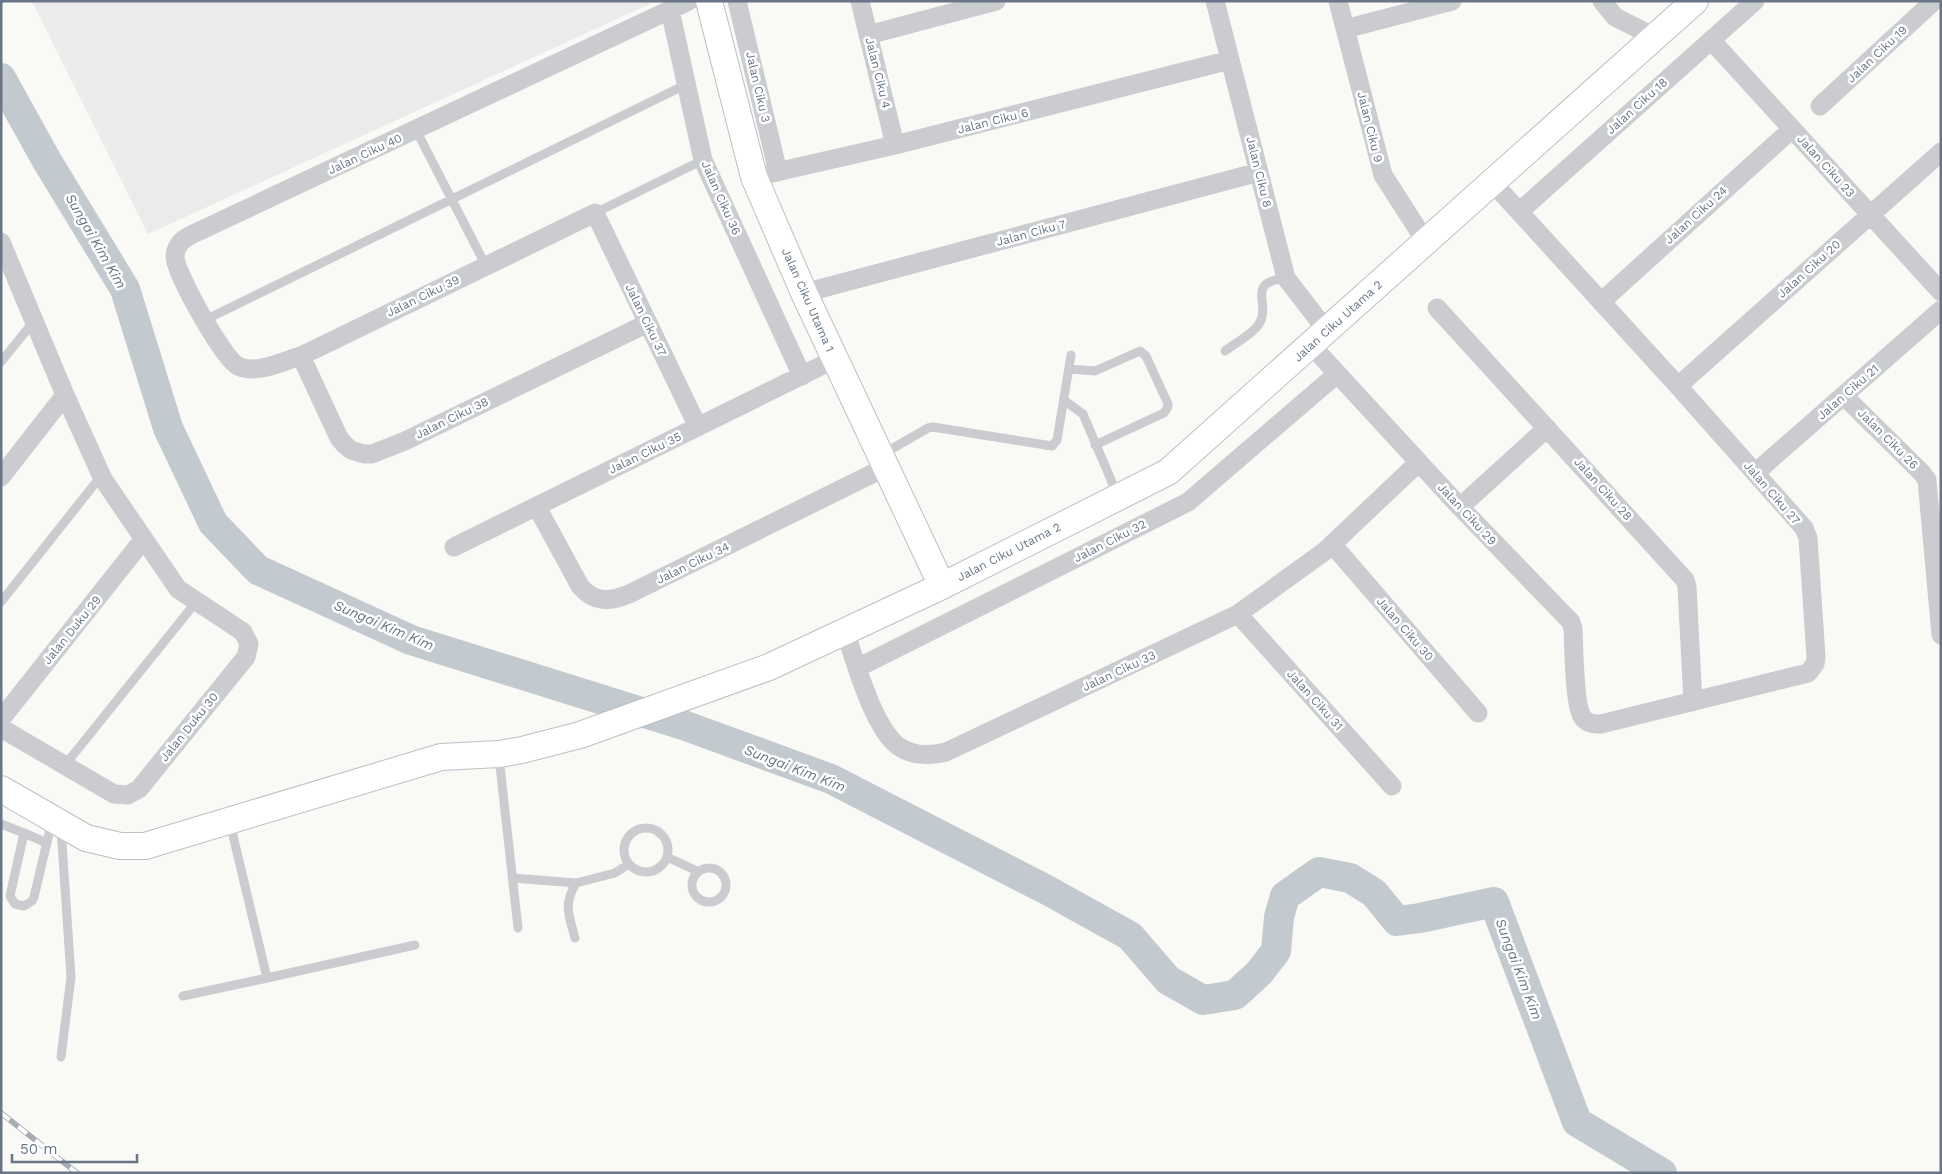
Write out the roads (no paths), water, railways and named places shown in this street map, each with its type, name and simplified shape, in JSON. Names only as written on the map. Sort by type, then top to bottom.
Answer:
[{"type":"street","name":"Jalan Ciku 40","points":[[248,369],[238,366],[230,360],[205,320],[178,268],[175,258],[177,247],[182,240],[689,1]]},
{"type":"street","name":"Jalan Ciku Utama 1","points":[[709,1],[804,292],[942,586]]},
{"type":"street","name":"Jalan Ciku 3","points":[[737,1],[766,175]]},
{"type":"street","name":"Jalan Ciku 4","points":[[860,1],[895,145]]},
{"type":"street","points":[[868,35],[996,1]]},
{"type":"street","name":"Jalan Ciku 8","points":[[1215,1],[1286,278],[1319,338]]},
{"type":"street","name":"Jalan Ciku 9","points":[[1338,1],[1383,175],[1426,242]]},
{"type":"street","points":[[1345,29],[1452,1]]},
{"type":"street","points":[[1602,1],[1615,18],[1655,38]]},
{"type":"street","name":"Jalan Ciku 18","points":[[1519,212],[1755,1]]},
{"type":"street","name":"Jalan Ciku 19","points":[[1820,106],[1934,1]]},
{"type":"street","name":"Jalan Ciku Utama 2","points":[[1,789],[53,828],[120,846],[145,846],[441,757],[499,754],[580,735],[768,667],[942,586],[1168,472],[1655,38],[1689,4]]},
{"type":"street","name":"Jalan Ciku 36","points":[[670,10],[703,160],[802,376]]},
{"type":"street","name":"Jalan Ciku 23","points":[[1711,40],[1941,292]]},
{"type":"street","name":"Jalan Ciku 6","points":[[766,175],[895,145],[1230,60]]},
{"type":"street","name":"Jalan Ciku 24","points":[[1601,302],[1792,129]]},
{"type":"street","name":"Jalan Ciku 20","points":[[1678,386],[1941,152]]},
{"type":"street","name":"Jalan Ciku 7","points":[[804,292],[1259,172]]},
{"type":"street","name":"Jalan Ciku 27","points":[[1493,183],[1678,386],[1808,534],[1815,664],[1803,676],[1594,724],[1587,722],[1582,717],[1578,702]]},
{"type":"street","name":"Jalan Ciku 39","points":[[248,369],[261,368],[301,356],[595,212]]},
{"type":"street","name":"Jalan Ciku 37","points":[[595,212],[698,427]]},
{"type":"street","points":[[2,247],[101,476],[176,585],[196,602]]},
{"type":"street","name":"Jalan Ciku 28","points":[[1437,308],[1685,580],[1694,702]]},
{"type":"street","name":"Jalan Ciku 21","points":[[1756,473],[1941,310]]},
{"type":"street","name":"Jalan Ciku 38","points":[[301,356],[339,438],[351,450],[372,454],[414,436],[648,323]]},
{"type":"street","name":"Jalan Ciku 29","points":[[1319,338],[1338,374],[1460,507],[1570,622],[1573,630],[1578,702]]},
{"type":"street","name":"Jalan Ciku 35","points":[[454,547],[835,359]]},
{"type":"street","name":"Jalan Ciku 32","points":[[857,668],[1188,502],[1338,374]]},
{"type":"street","points":[[1,477],[65,395]]},
{"type":"street","name":"Jalan Ciku 26","points":[[1844,396],[1927,480],[1941,635]]},
{"type":"street","points":[[1460,507],[1547,428]]},
{"type":"street","name":"Jalan Ciku 34","points":[[537,507],[580,586],[590,596],[610,600],[629,594],[884,461]]},
{"type":"street","name":"Jalan Ciku 33","points":[[845,631],[857,668],[877,716],[889,738],[911,752],[924,755],[946,752],[1238,614],[1325,551],[1419,462]]},
{"type":"street","name":"Jalan Duku 29","points":[[1,719],[144,540]]},
{"type":"street","name":"Jalan Ciku 30","points":[[1332,544],[1478,713]]},
{"type":"street","name":"Jalan Duku 30","points":[[65,765],[114,794],[128,795],[139,789],[246,656],[249,644],[247,638],[234,626],[196,602]]},
{"type":"street","name":"Jalan Ciku 31","points":[[1238,614],[1392,786]]},
{"type":"street","points":[[1,728],[65,765]]},
{"type":"lane","points":[[205,320],[685,85]]},
{"type":"lane","points":[[416,130],[486,266]]},
{"type":"lane","points":[[595,212],[703,160]]},
{"type":"lane","points":[[1225,351],[1255,329],[1260,322],[1262,291],[1265,285],[1270,281],[1286,278]]},
{"type":"lane","points":[[1,362],[34,321]]},
{"type":"lane","points":[[1069,369],[1095,371],[1140,351],[1146,356],[1168,404],[1168,408],[1164,413],[1095,445]]},
{"type":"lane","points":[[884,461],[930,427],[1052,446],[1057,440],[1065,401],[1071,354]]},
{"type":"lane","points":[[1065,401],[1083,414],[1118,497]]},
{"type":"lane","points":[[1,602],[101,476]]},
{"type":"lane","points":[[65,765],[196,602]]},
{"type":"lane","points":[[499,754],[518,928]]},
{"type":"lane","points":[[229,820],[266,978]]},
{"type":"lane","points":[[1,824],[24,833],[53,828]]},
{"type":"lane","points":[[24,833],[10,891],[12,900],[19,906],[28,904],[34,897],[53,828]]},
{"type":"lane","points":[[53,828],[71,977],[61,1057]]},
{"type":"lane","points":[[642,828],[654,829],[663,835],[668,846],[667,857],[661,867],[650,872],[638,871],[629,864],[624,854],[625,842],[632,833],[642,828]]},
{"type":"lane","points":[[667,857],[697,871]]},
{"type":"lane","points":[[512,878],[576,883],[615,873],[629,864]]},
{"type":"lane","points":[[575,938],[567,907],[569,895],[576,883]]},
{"type":"lane","points":[[183,996],[415,945]]},
{"type":"waterway","name":"Sungai Kim Kim","points":[[1,78],[47,161],[125,289],[168,428],[213,523],[258,570],[411,640],[686,726],[831,779],[1047,890],[1130,936],[1168,980],[1203,1000],[1235,995],[1259,973],[1276,951],[1279,917],[1285,896],[1319,872],[1350,878],[1374,893],[1397,921],[1494,902],[1577,1122],[1662,1173]]},
{"type":"railway","points":[[1,1113],[77,1173]]}]
